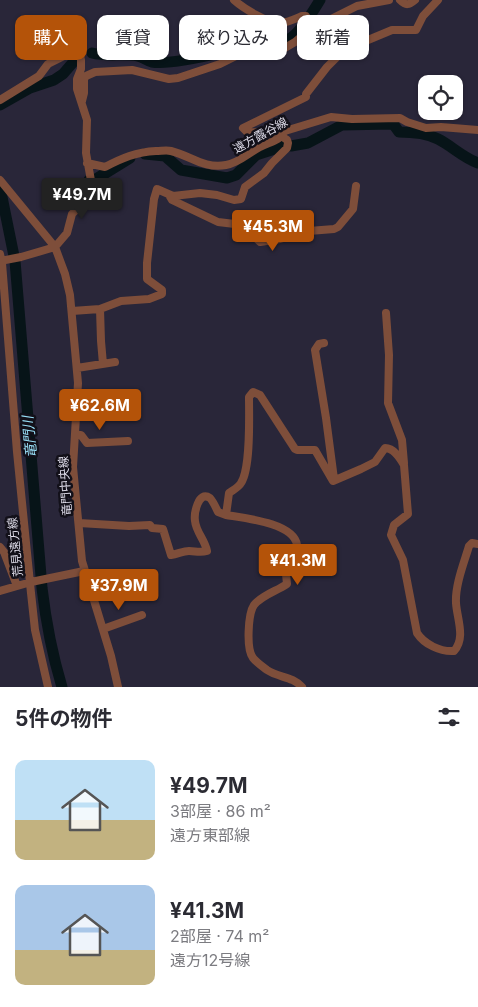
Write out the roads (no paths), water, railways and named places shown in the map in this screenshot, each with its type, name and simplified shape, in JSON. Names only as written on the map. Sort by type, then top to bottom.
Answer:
[{"type":"street","points":[[234,0],[245,9],[274,23],[281,24],[297,18]]},
{"type":"street","points":[[339,15],[358,6],[389,0]]},
{"type":"street","points":[[400,0],[406,5],[411,4],[415,0]]},
{"type":"street","points":[[169,195],[200,193],[234,200],[241,199],[245,187],[264,173],[287,148],[287,140],[278,133],[247,132],[243,128],[306,97],[306,94],[327,67],[344,50],[392,30],[416,30],[423,16],[438,0]]},
{"type":"street","points":[[82,101],[84,79],[95,72],[132,70],[168,80],[220,64],[256,46],[283,49],[297,41]]},
{"type":"street","points":[[0,100],[40,76],[48,64],[70,52],[80,55],[81,69],[77,79],[79,97],[82,101],[87,120],[86,153],[92,183],[81,205],[72,214],[67,233],[55,247],[21,257],[0,258]]},
{"type":"street","name":"遠方露谷線","points":[[87,163],[105,167],[130,154],[144,151],[170,150],[202,165],[208,163],[216,166],[227,165],[247,156],[259,147],[282,137],[286,131],[331,116],[352,119],[400,118],[426,128],[441,127],[478,130]]},
{"type":"street","name":"竜門中央線","points":[[0,180],[55,247],[67,281],[72,311],[77,368],[73,467],[84,571],[103,629],[118,687]]},
{"type":"street","points":[[72,311],[100,310],[121,301],[158,297],[163,292],[147,279],[146,264],[155,193],[157,190],[160,189],[169,195],[172,200],[218,222],[243,225],[260,242],[309,231],[338,227],[353,209],[356,186]]},
{"type":"street","name":"荒見遠方線","points":[[0,258],[35,630],[48,687]]},
{"type":"street","points":[[100,310],[100,341],[103,364]]},
{"type":"street","points":[[386,313],[389,355],[388,403],[402,440],[408,514],[394,525],[391,535],[403,560],[417,633],[420,638],[434,647],[447,652],[454,652],[458,647],[460,634],[456,593],[469,546],[478,544]]},
{"type":"street","points":[[324,343],[319,344],[315,350],[324,400],[334,481]]},
{"type":"street","points":[[77,368],[115,362]]},
{"type":"street","points":[[226,515],[229,493],[241,484],[245,468],[248,450],[249,397],[253,392],[260,395],[295,449],[315,450],[334,481]]},
{"type":"street","points":[[75,435],[81,435],[87,442],[128,441]]},
{"type":"street","points":[[334,481],[375,462],[385,448],[394,451],[404,465]]},
{"type":"street","points":[[78,523],[129,526],[150,525],[152,528],[162,528],[172,555],[188,550],[196,552],[207,551],[194,519],[197,504],[203,497],[211,499],[218,512],[279,527],[295,538],[297,545],[285,564],[287,584],[259,600],[254,606],[251,610],[248,635],[249,651],[252,658],[268,671],[290,679],[302,687]]},
{"type":"street","points":[[0,547],[4,552],[17,586]]},
{"type":"street","points":[[0,591],[31,582],[84,571]]},
{"type":"street","points":[[103,629],[142,615]]},
{"type":"waterway","points":[[92,53],[132,55],[159,63],[188,60],[224,52],[247,41],[260,38],[285,41],[297,32],[320,0]]},
{"type":"waterway","points":[[0,105],[30,88],[54,80],[63,74],[75,60]]},
{"type":"waterway","points":[[291,146],[308,143],[342,125],[390,124],[394,125],[399,132],[429,135],[478,163]]},
{"type":"waterway","points":[[145,154],[165,156],[181,170],[227,178],[236,175],[256,155],[284,146]]},
{"type":"waterway","points":[[89,180],[96,179],[130,158]]},
{"type":"waterway","name":"竜門川","points":[[0,187],[15,261],[45,613],[62,687]]}]
